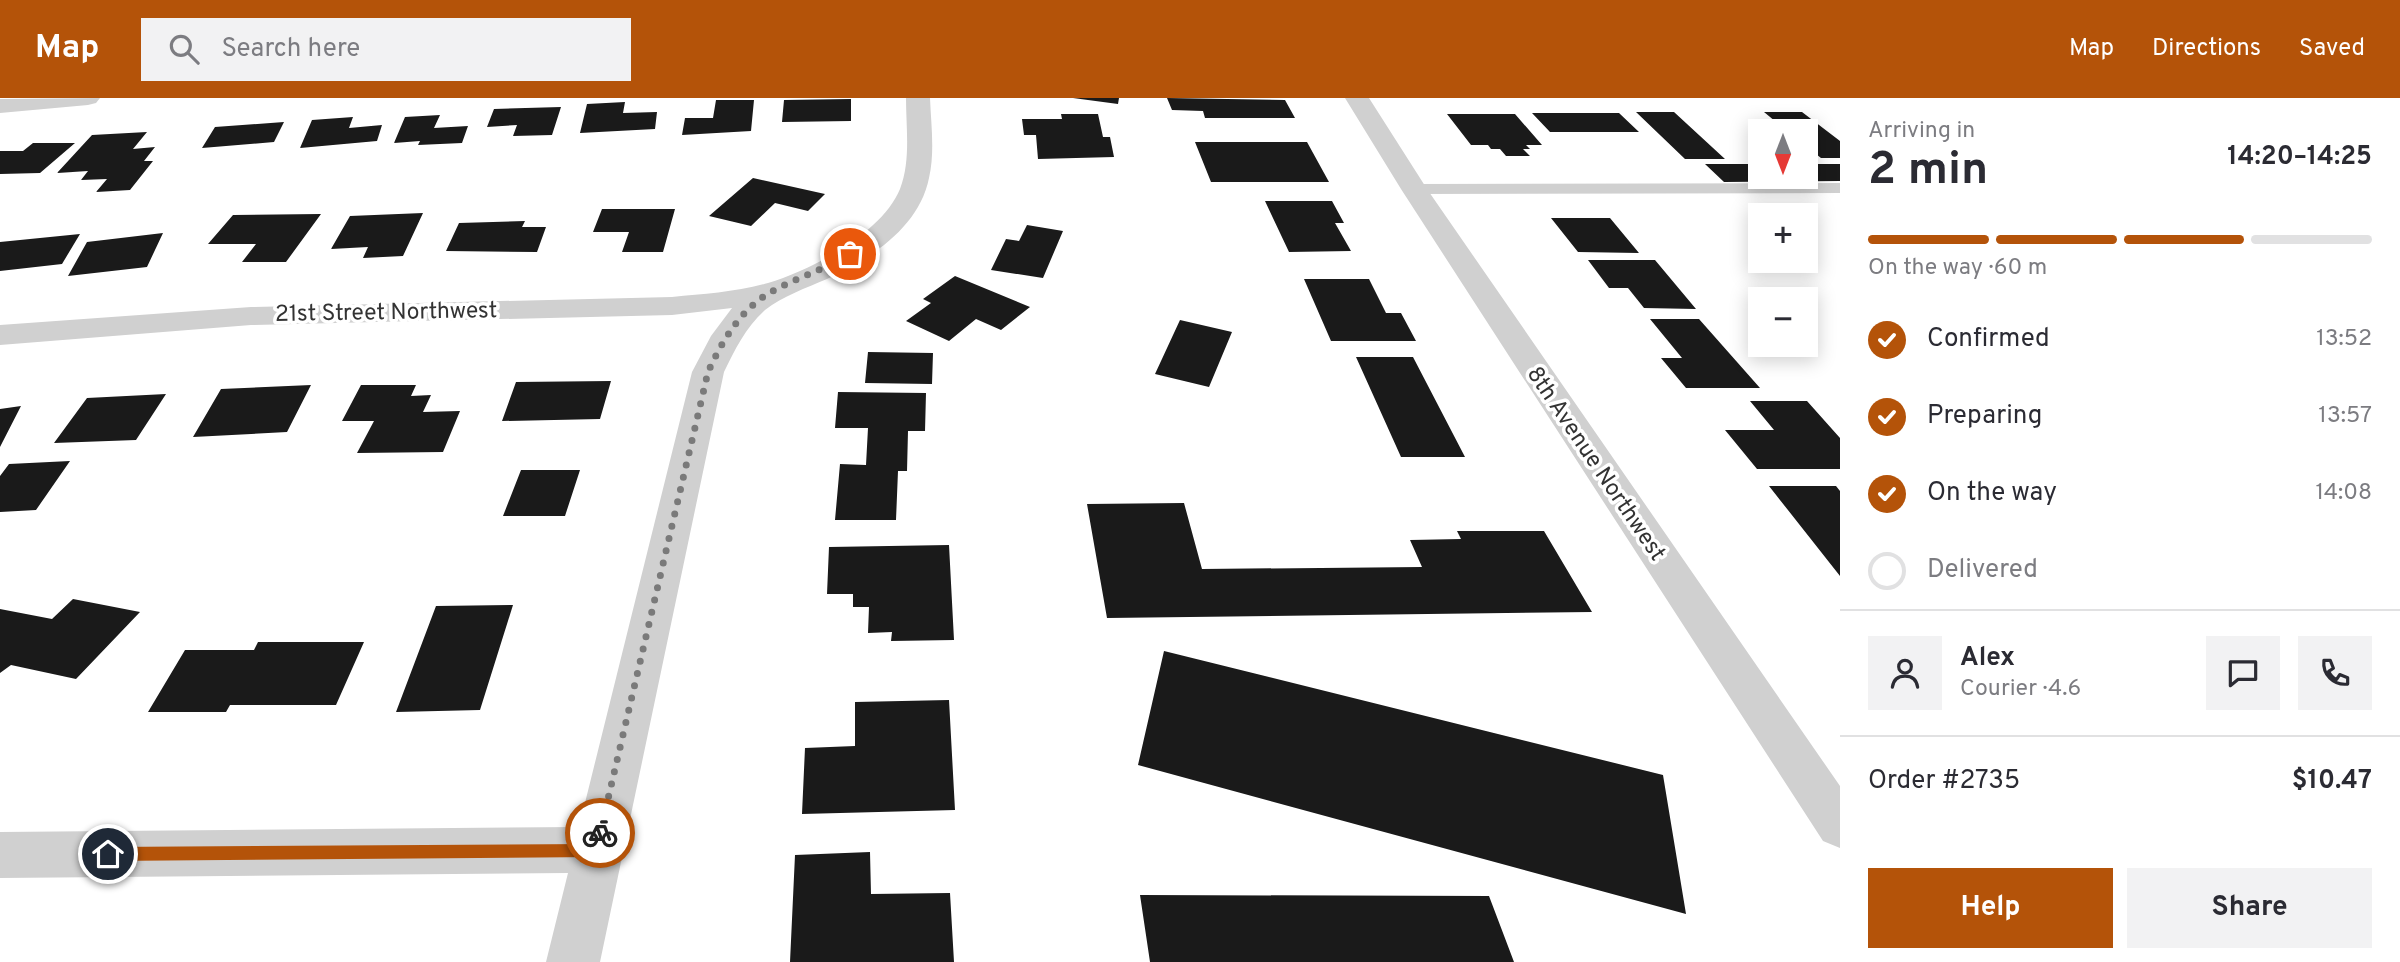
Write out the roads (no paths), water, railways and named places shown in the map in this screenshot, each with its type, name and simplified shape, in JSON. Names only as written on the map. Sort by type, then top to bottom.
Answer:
[{"type":"street","points":[[0,106],[88,98]]},
{"type":"street","points":[[573,962],[596,850],[708,372],[720,346],[751,307],[772,291],[834,264],[866,244],[904,206],[916,177],[918,98]]},
{"type":"street","name":"8th Avenue Northwest","points":[[1357,98],[1414,189],[1840,826]]},
{"type":"street","name":"21st Street Northwest","points":[[0,335],[294,312],[672,306],[723,301],[772,291]]},
{"type":"street","points":[[0,855],[596,850]]},
{"type":"lane","points":[[1414,189],[1840,188]]}]
